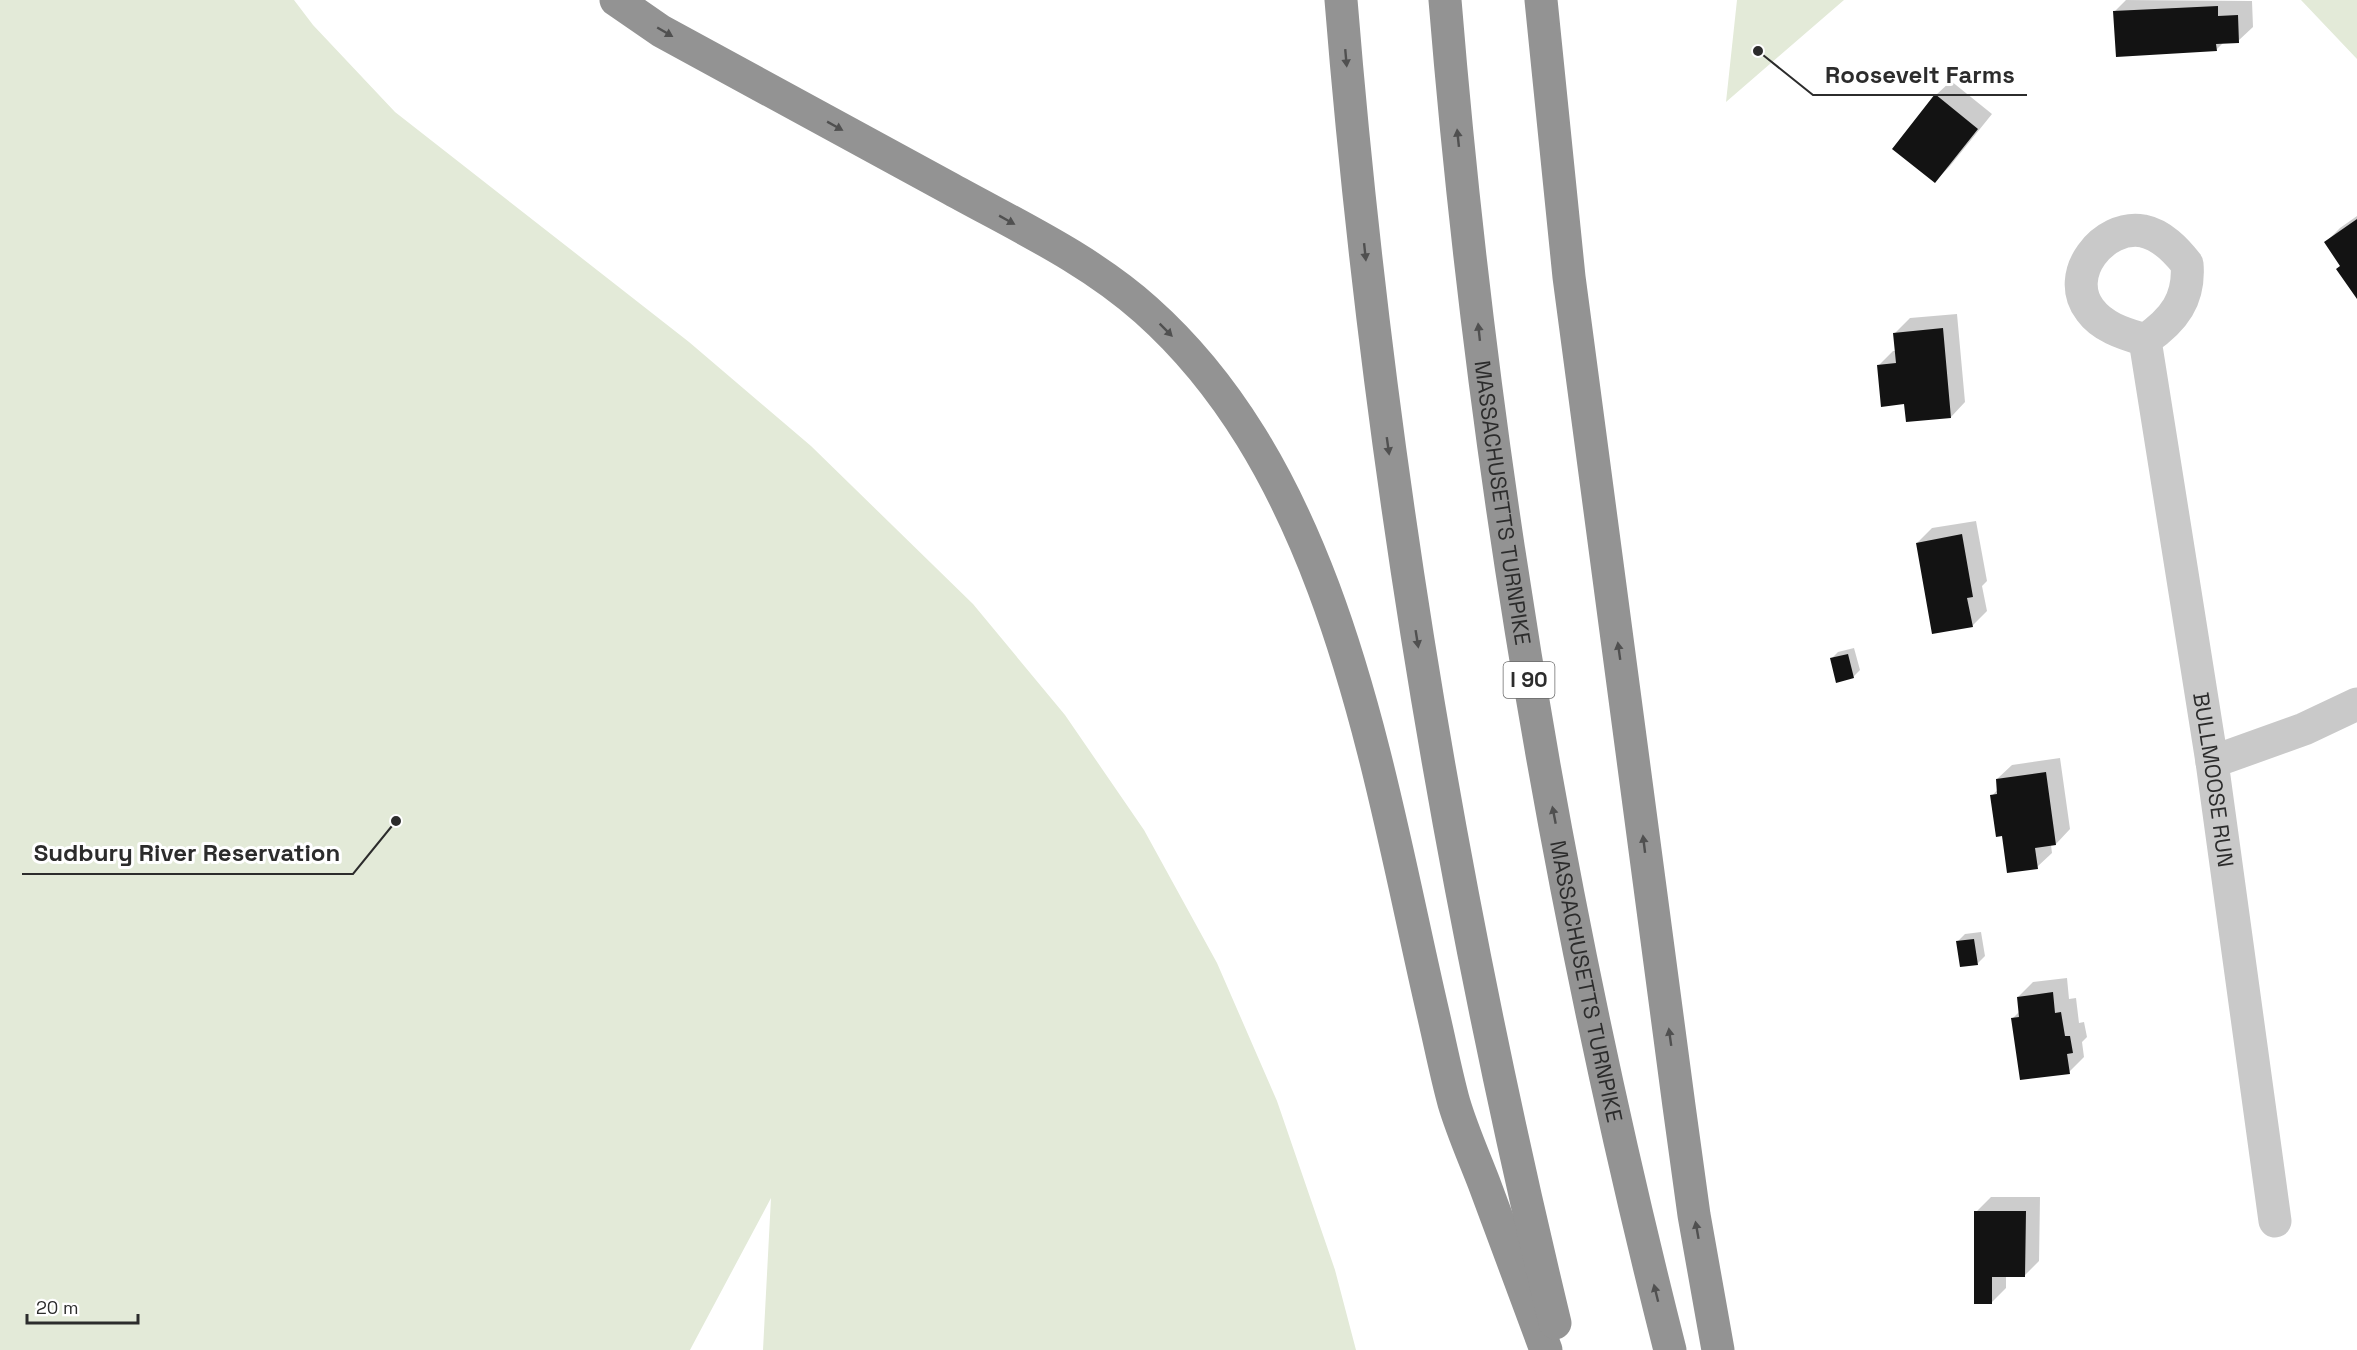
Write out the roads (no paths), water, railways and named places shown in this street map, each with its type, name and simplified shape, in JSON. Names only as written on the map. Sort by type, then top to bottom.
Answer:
[{"type":"highway","points":[[616,0],[661,31],[1016,225],[1099,274],[1140,305],[1169,332],[1227,400],[1288,506],[1315,566],[1334,618],[1358,695],[1375,761],[1455,1106],[1546,1350]]},
{"type":"highway","points":[[1341,0],[1353,144],[1384,414],[1421,663],[1447,819],[1482,996],[1530,1219],[1562,1350]]},
{"type":"highway","name":"MASSACHUSETTS TURNPIKE","points":[[1445,0],[1482,366],[1521,630],[1569,897],[1624,1161],[1670,1350]]},
{"type":"highway","points":[[1541,0],[1571,289],[1677,1094],[1718,1350]]},
{"type":"street","name":"BULLMOOSE RUN","points":[[2145,340],[2212,762],[2275,1221]]},
{"type":"street","points":[[2212,762],[2304,729],[2357,704]]},
{"type":"place","name":"Roosevelt Farms","points":[[1758,51]]},
{"type":"place","name":"Sudbury River Reservation","points":[[396,821]]}]
